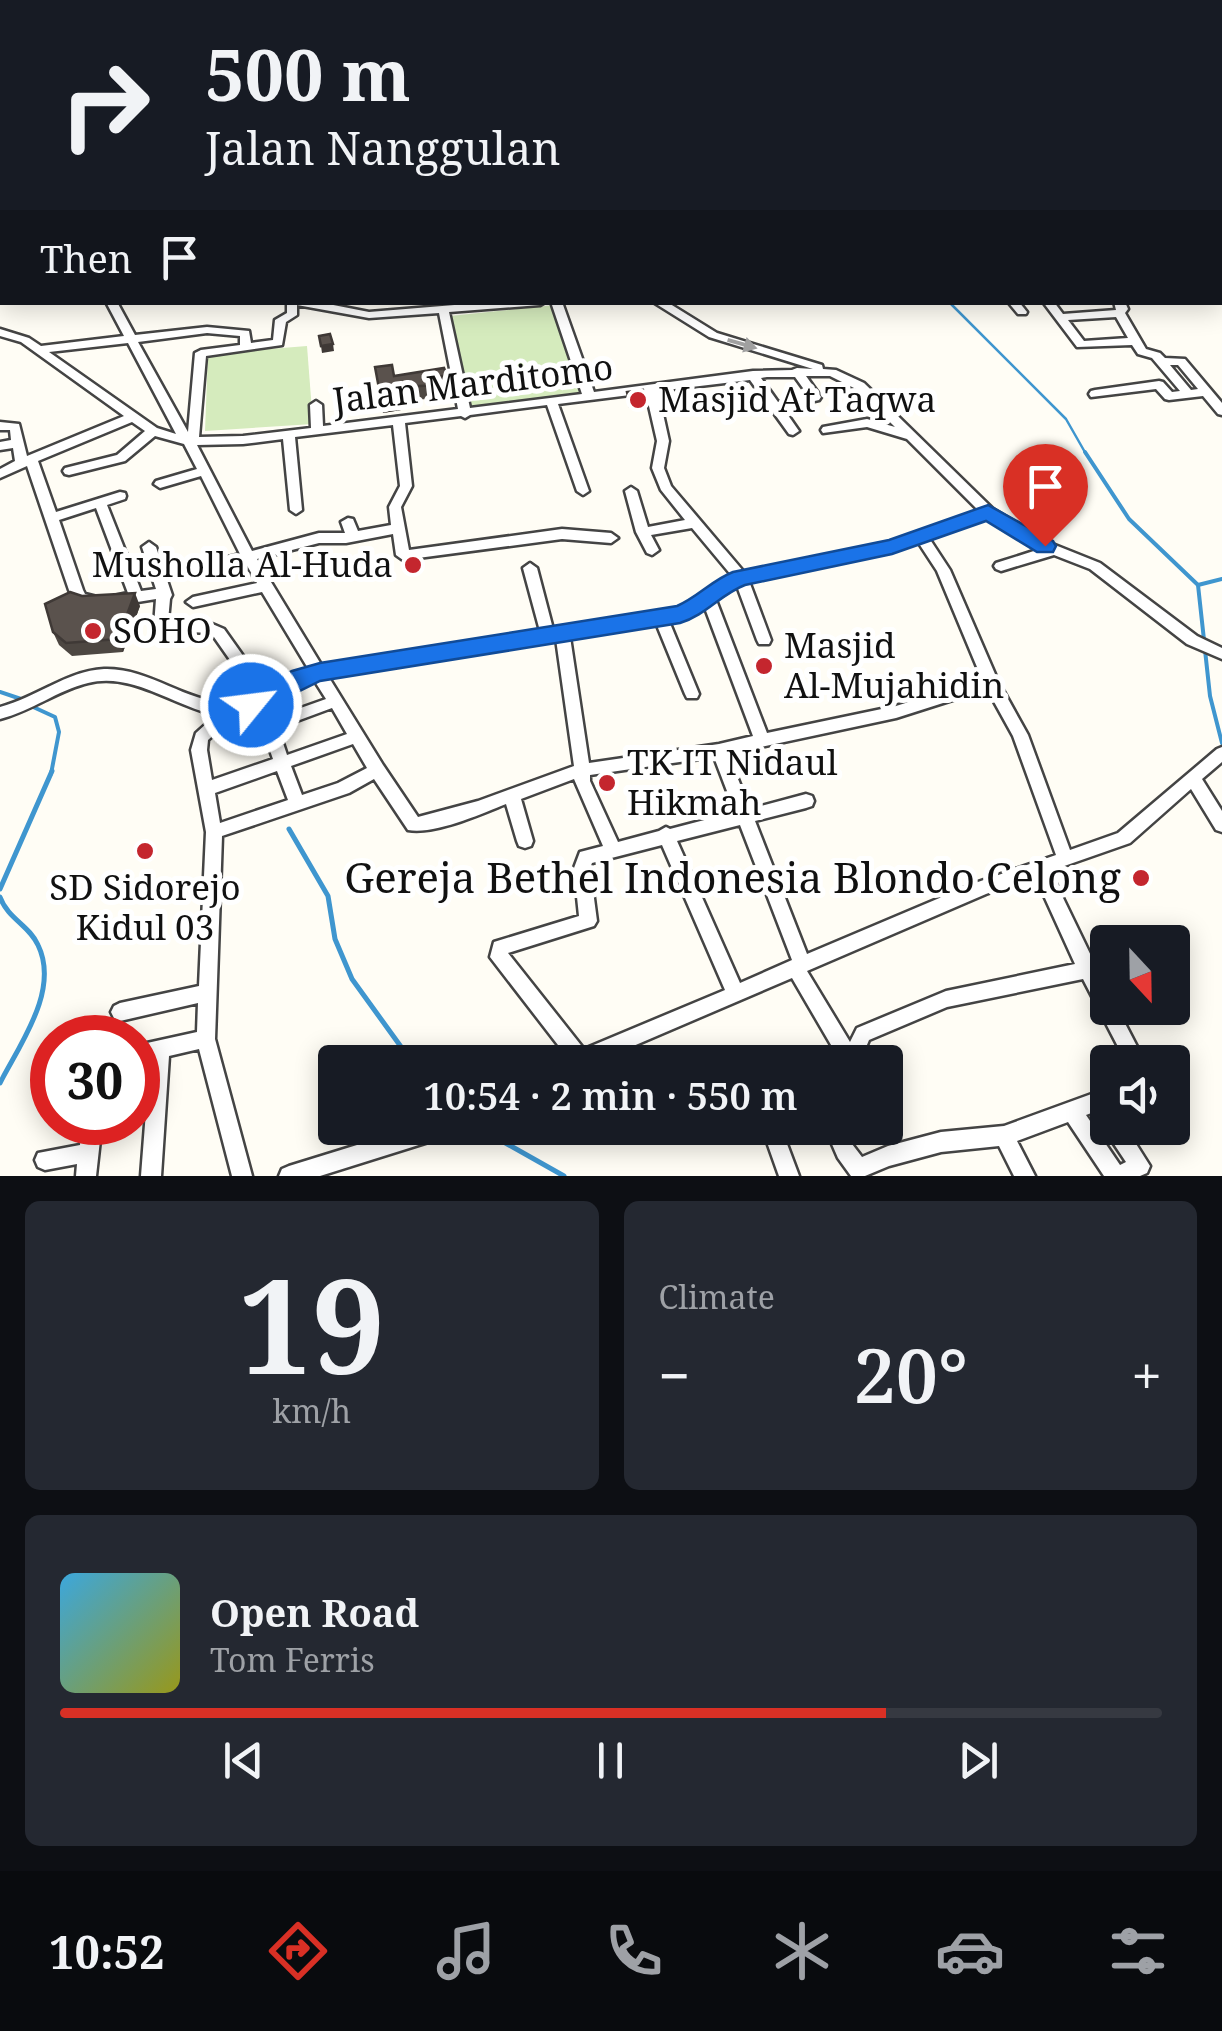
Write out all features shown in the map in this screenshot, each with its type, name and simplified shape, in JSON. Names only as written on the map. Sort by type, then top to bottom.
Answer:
[{"type":"street","points":[[113,305],[265,586],[414,825],[582,770],[719,750],[896,712],[991,682]]},
{"type":"street","points":[[189,441],[201,354],[279,342],[281,320],[292,315],[294,305]]},
{"type":"street","points":[[312,305],[366,314],[412,308],[444,312],[468,306]]},
{"type":"street","points":[[557,305],[589,396]]},
{"type":"street","points":[[663,305],[713,335],[832,372]]},
{"type":"street","points":[[1015,305],[1022,312]]},
{"type":"street","points":[[1052,305],[1067,317],[1119,308],[1142,352],[1156,355],[1188,394]]},
{"type":"street","points":[[1064,305],[1080,345],[1134,341]]},
{"type":"street","points":[[444,312],[465,414]]},
{"type":"street","points":[[1089,315],[1106,344]]},
{"type":"street","name":"Jalan Marditomo","points":[[0,332],[38,350],[153,431],[189,441],[318,432],[753,376],[832,372],[868,391],[988,512],[1053,550],[1080,558],[1122,584],[1192,640],[1217,653]]},
{"type":"street","points":[[212,332],[212,351]]},
{"type":"street","points":[[38,350],[212,332],[244,333],[246,347]]},
{"type":"street","points":[[1162,362],[1182,360],[1222,411]]},
{"type":"street","points":[[775,406],[815,396],[797,371]]},
{"type":"street","points":[[753,376],[793,430]]},
{"type":"street","points":[[1096,394],[1159,385],[1170,396],[1206,392]]},
{"type":"street","points":[[651,388],[663,441],[658,468],[666,486],[692,523],[741,578],[764,640]]},
{"type":"street","points":[[552,403],[583,492]]},
{"type":"street","points":[[316,405],[318,432]]},
{"type":"street","points":[[0,474],[133,417]]},
{"type":"street","points":[[400,422],[406,486],[395,507],[396,529],[401,552],[410,557],[562,534],[611,538]]},
{"type":"street","points":[[827,430],[868,423],[915,438]]},
{"type":"street","points":[[0,426],[13,424],[17,443],[51,518],[80,598],[165,595]]},
{"type":"street","points":[[69,472],[119,459],[153,431]]},
{"type":"street","points":[[289,435],[296,510]]},
{"type":"street","points":[[0,446],[17,443]]},
{"type":"street","points":[[160,484],[203,471]]},
{"type":"street","points":[[631,491],[652,550]]},
{"type":"street","points":[[51,518],[120,496]]},
{"type":"street","points":[[100,502],[137,598]]},
{"type":"street","points":[[242,1176],[206,1039],[214,832],[199,750],[202,738],[231,710],[265,699],[291,682],[320,672],[661,619],[692,610],[714,590],[741,578],[922,538],[988,512]]},
{"type":"street","points":[[348,522],[353,537]]},
{"type":"street","points":[[643,532],[692,523]]},
{"type":"street","points":[[199,568],[318,538],[353,537],[396,529]]},
{"type":"street","points":[[922,538],[958,602],[991,682],[1020,735],[1065,857]]},
{"type":"street","points":[[149,548],[165,595],[161,626],[210,628],[219,633],[265,699]]},
{"type":"street","points":[[1001,566],[1053,550]]},
{"type":"street","points":[[530,568],[555,635],[582,781],[613,849]]},
{"type":"street","points":[[194,602],[265,586]]},
{"type":"street","points":[[708,598],[762,740]]},
{"type":"street","points":[[661,619],[692,694]]},
{"type":"street","points":[[0,713],[30,705],[72,682],[122,674],[140,678],[193,704],[231,710]]},
{"type":"street","points":[[297,804],[270,724],[336,701]]},
{"type":"street","points":[[206,789],[356,737]]},
{"type":"street","points":[[719,750],[799,965],[841,1045]]},
{"type":"street","points":[[615,1045],[1040,866],[1124,838],[1218,756]]},
{"type":"street","points":[[214,832],[343,788],[377,770]]},
{"type":"street","points":[[1193,778],[1222,824]]},
{"type":"street","points":[[512,796],[525,841]]},
{"type":"street","points":[[566,1045],[498,952],[506,945],[588,921],[582,860],[666,834],[806,801]]},
{"type":"street","points":[[666,834],[735,993]]},
{"type":"street","points":[[1040,866],[1086,970],[1127,1045]]},
{"type":"street","points":[[858,1045],[863,1034],[926,1006],[1086,970]]},
{"type":"street","points":[[120,1012],[206,993]]},
{"type":"street","points":[[160,1050],[206,1039]]},
{"type":"street","points":[[843,1145],[864,1171],[940,1142],[1004,1136],[1071,1110],[1090,1107]]},
{"type":"street","points":[[1071,1110],[1116,1176],[1143,1171],[1126,1145]]},
{"type":"street","points":[[1004,1136],[1025,1176]]},
{"type":"street","points":[[86,1176],[89,1145]]},
{"type":"street","points":[[151,1176],[153,1145]]},
{"type":"street","points":[[289,1176],[388,1145]]},
{"type":"street","points":[[778,1145],[789,1176]]},
{"type":"street","points":[[45,1160],[88,1153]]},
{"type":"green space","points":[[555,305],[580,396],[467,409],[450,316]]},
{"type":"green space","points":[[307,346],[313,424],[205,431],[208,354]]},
{"type":"building","points":[[330,334],[333,344],[321,346],[319,336]]},
{"type":"building","points":[[392,365],[394,376],[444,368],[447,375],[438,377],[441,385],[397,387],[399,396],[381,399],[375,367]]},
{"type":"building","points":[[643,390],[645,399],[629,401],[627,392]]},
{"type":"building","name":"SOHO","points":[[70,592],[82,596],[135,593],[118,639],[66,643],[53,632],[45,604]]},
{"type":"waterway","points":[[952,305],[1066,419],[1086,454]]},
{"type":"waterway","points":[[1085,452],[1129,519],[1198,585]]},
{"type":"waterway","points":[[1198,585],[1222,579]]},
{"type":"waterway","points":[[1198,585],[1204,640]]},
{"type":"waterway","points":[[1205,650],[1210,696],[1222,743]]},
{"type":"waterway","points":[[0,692],[24,700]]},
{"type":"waterway","points":[[31,706],[55,717],[59,732],[51,773]]},
{"type":"waterway","points":[[0,889],[51,773]]},
{"type":"waterway","points":[[289,829],[328,896],[335,939],[352,979],[400,1045]]},
{"type":"waterway","points":[[0,897],[38,945],[44,962],[35,1016],[0,1083]]},
{"type":"waterway","points":[[509,1145],[564,1176]]},
{"type":"place","name":"Masjid At Taqwa","points":[[638,400]]},
{"type":"place","name":"Musholla Al-Huda","points":[[413,565]]},
{"type":"place","name":"SOHO","points":[[93,631]]},
{"type":"place","name":"Masjid Al-Mujahidin","points":[[764,666]]},
{"type":"place","name":"TK IT Nidaul Hikmah","points":[[607,783]]},
{"type":"place","name":"SD Sidorejo Kidul 03","points":[[145,851]]},
{"type":"place","name":"Gereja Bethel Indonesia Blondo Celong","points":[[1141,878]]},
{"type":"route","points":[[251,705],[291,682],[320,672],[661,619],[692,610],[714,590],[741,578],[892,547],[988,512],[1045,546]]}]
